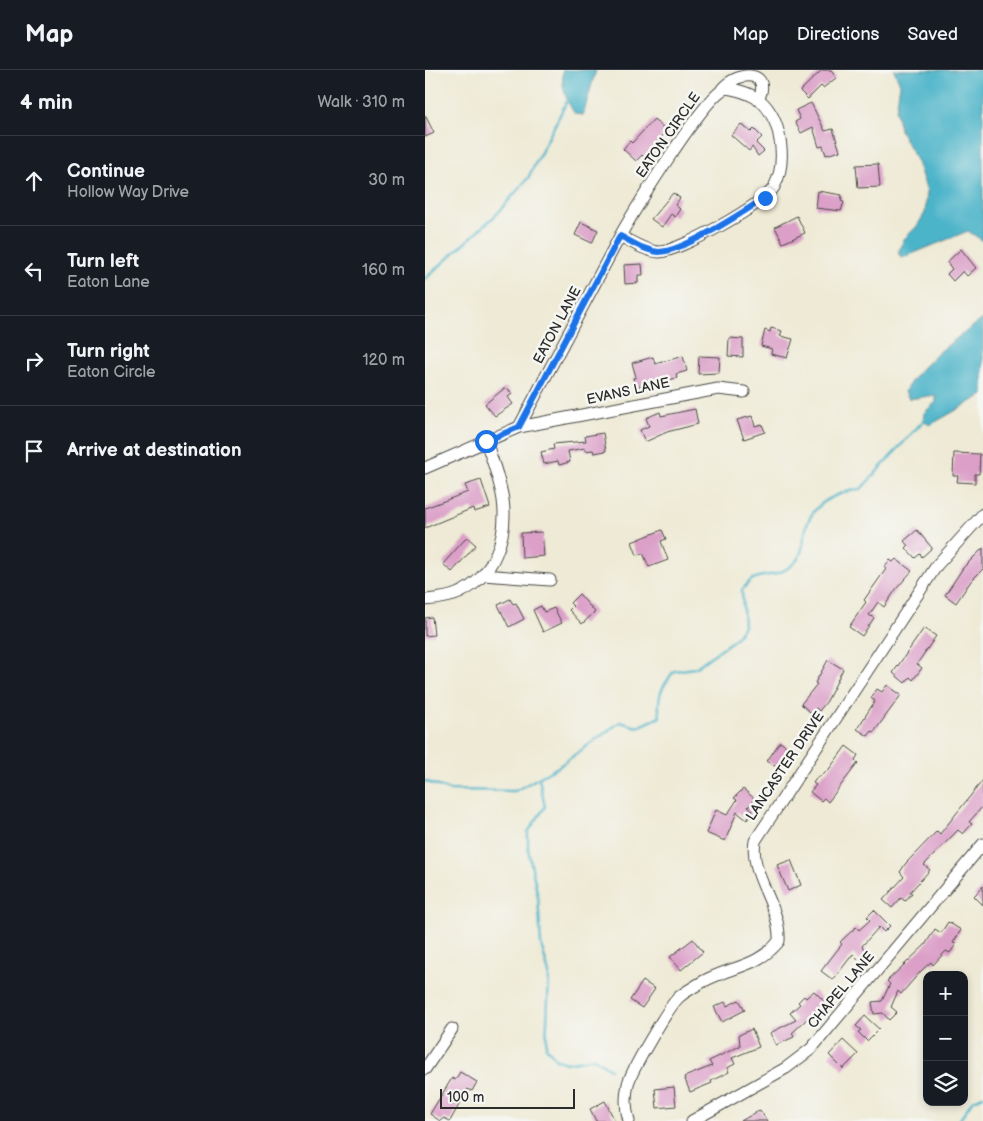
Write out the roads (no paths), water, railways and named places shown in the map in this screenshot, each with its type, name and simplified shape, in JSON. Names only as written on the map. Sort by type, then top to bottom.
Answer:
[{"type":"street","points":[[620,236],[647,249],[660,252],[673,250],[741,213],[765,198],[774,188],[779,173],[781,157],[780,139],[771,116],[759,100],[763,92],[762,85],[753,73],[747,71],[733,76],[722,89]]},
{"type":"street","name":"EATON CIRCLE","points":[[620,236],[638,205],[714,95],[725,88],[743,91],[759,100]]},
{"type":"street","name":"EATON LANE","points":[[519,427],[620,236]]},
{"type":"street","name":"EVANS LANE","points":[[425,468],[519,427],[709,391],[744,392]]},
{"type":"street","points":[[425,600],[459,593],[483,575],[494,561],[500,542],[503,507],[496,472],[486,441]]},
{"type":"street","name":"LANCASTER DRIVE","points":[[629,1121],[625,1102],[629,1081],[668,1011],[678,997],[713,976],[763,958],[779,940],[777,916],[755,863],[753,852],[755,841],[937,565],[983,514]]},
{"type":"street","points":[[483,575],[550,580]]},
{"type":"street","name":"CHAPEL LANE","points":[[692,1121],[787,1068],[811,1049],[983,844]]},
{"type":"street","points":[[425,1069],[452,1029]]},
{"type":"water","points":[[563,70],[596,70],[583,115],[575,114],[569,104],[564,88]]},
{"type":"water","points":[[894,70],[983,70],[983,241],[968,231],[902,258],[898,253],[904,239],[917,226],[925,213],[927,191],[917,162],[900,130],[896,111],[900,84]]},
{"type":"water","points":[[983,319],[983,395],[930,425],[923,421],[924,413],[936,402],[936,395],[909,399],[905,391],[930,360]]},
{"type":"waterway","points":[[425,279],[498,213],[528,178],[567,101]]},
{"type":"waterway","points":[[425,781],[449,790],[515,791],[558,767],[620,722],[638,727],[660,717],[659,703],[661,692],[674,671],[695,668],[735,639],[744,626],[742,590],[747,584],[753,579],[776,574],[792,565],[800,556],[806,527],[817,508],[830,498],[845,492],[861,489],[925,419]]},
{"type":"waterway","points":[[539,778],[545,807],[528,832],[528,849],[538,897],[541,944],[549,974],[546,1047],[556,1059],[566,1063],[594,1058],[610,1069]]},
{"type":"waterway","points":[[959,1121],[972,1101],[983,1096]]}]
